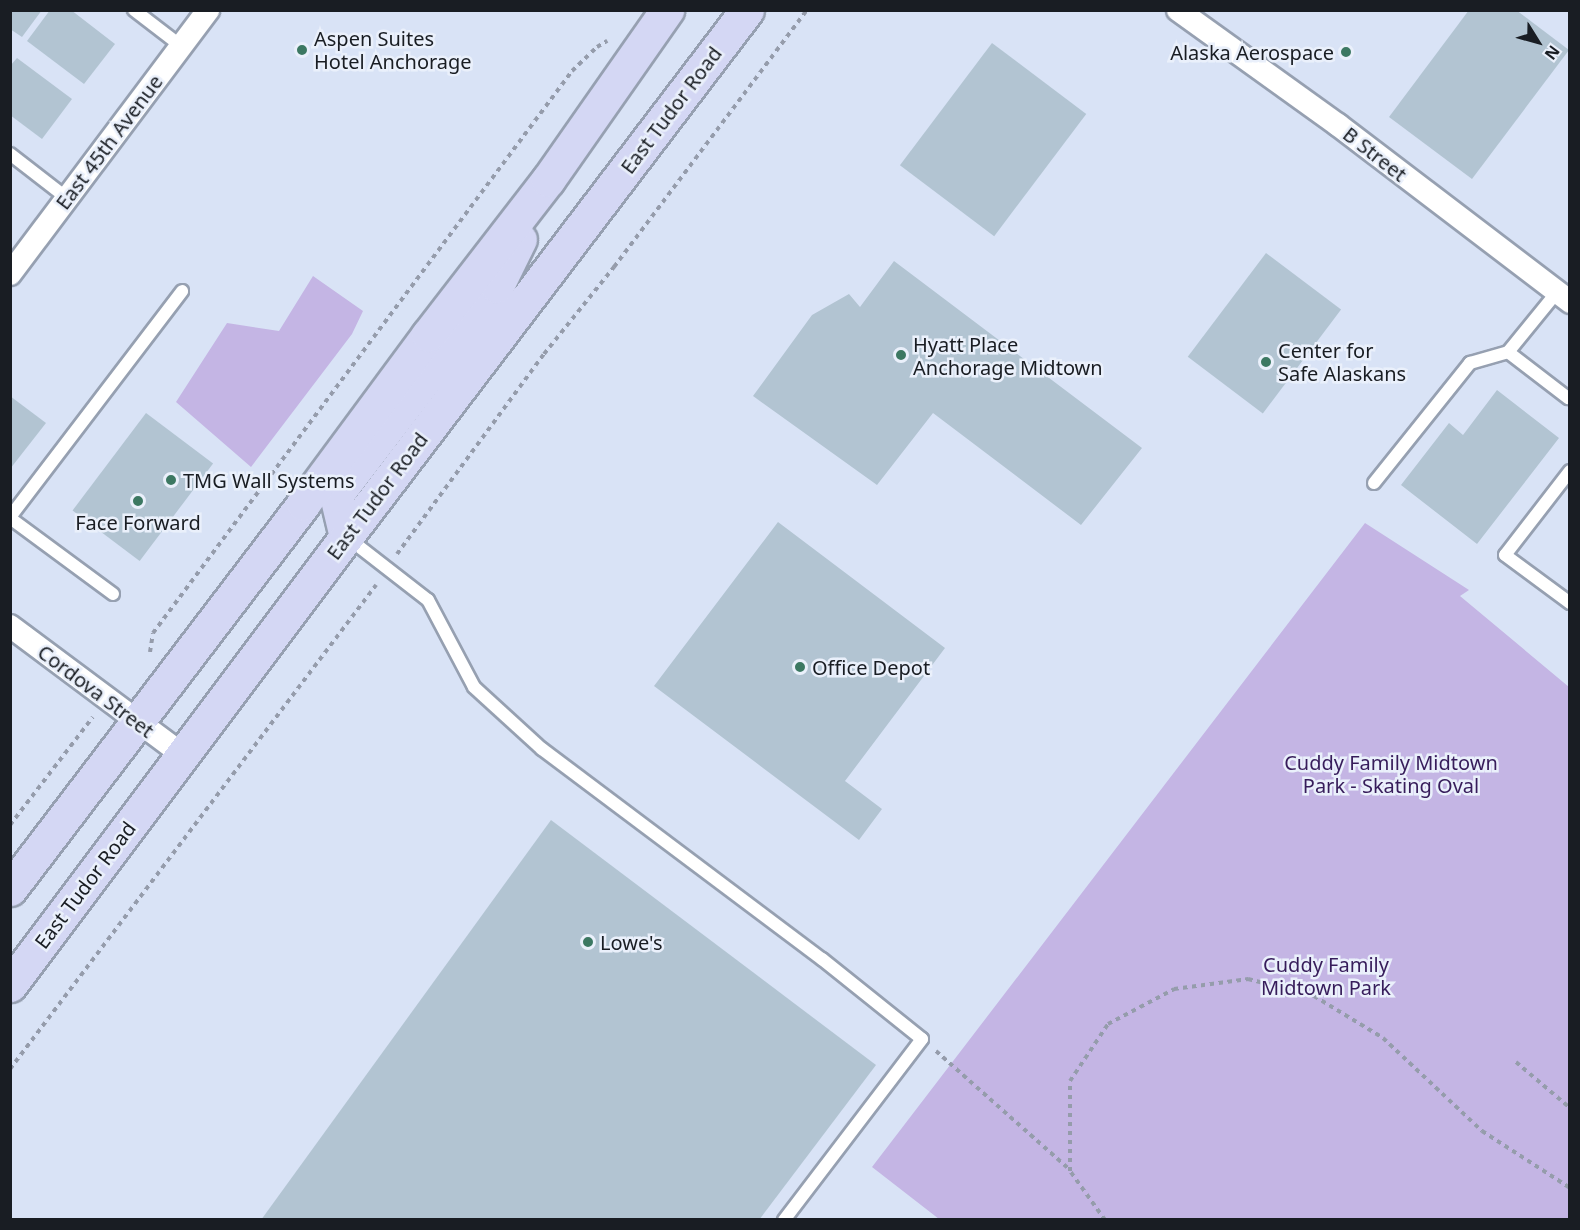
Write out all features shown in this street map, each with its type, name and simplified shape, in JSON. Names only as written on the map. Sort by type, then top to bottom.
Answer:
[{"type":"main road","name":"East Tudor Road","points":[[10,985],[346,537],[747,10]]},
{"type":"main road","points":[[10,889],[303,504],[428,335],[548,180],[666,11]]},
{"type":"main road","points":[[346,537],[336,495],[497,286],[548,180]]},
{"type":"street","name":"East 45th Avenue","points":[[10,274],[208,10]]},
{"type":"street","name":"B Street","points":[[1178,10],[1338,125],[1563,297]]},
{"type":"street","name":"Cordova Street","points":[[10,626],[183,755]]},
{"type":"lane","points":[[134,10],[181,46]]},
{"type":"lane","points":[[10,154],[67,198]]},
{"type":"lane","points":[[113,594],[10,518],[182,291]]},
{"type":"lane","points":[[1374,483],[1470,363],[1508,352],[1563,297]]},
{"type":"lane","points":[[1508,352],[1568,398]]},
{"type":"lane","points":[[1569,471],[1505,555],[1569,603]]},
{"type":"lane","points":[[346,537],[428,600],[474,687],[542,750],[822,959],[922,1039],[784,1220]]},
{"type":"path","points":[[10,1069],[354,616],[544,354],[614,267],[807,10]]},
{"type":"path","points":[[149,660],[153,633],[572,71],[597,47],[612,38]]},
{"type":"path","points":[[10,825],[84,726],[109,700]]},
{"type":"path","points":[[1070,1171],[1070,1081],[1108,1024],[1174,988],[1248,980],[1314,996],[1383,1038],[1482,1131],[1569,1188]]},
{"type":"path","points":[[922,1039],[1070,1171],[1105,1220]]},
{"type":"path","points":[[1516,1062],[1569,1108]]},
{"type":"green space","points":[[313,276],[363,311],[352,334],[251,467],[176,402],[227,323],[279,331]]},
{"type":"green space","name":"Cuddy Family Midtown Park","points":[[1365,523],[1469,590],[1460,596],[1569,687],[1569,1219],[939,1219],[872,1167]]},
{"type":"building","points":[[10,10],[42,10],[22,37],[10,29]]},
{"type":"building","points":[[50,10],[71,10],[115,44],[84,84],[27,41]]},
{"type":"building","points":[[1469,10],[1516,10],[1569,50],[1472,179],[1389,117]]},
{"type":"building","points":[[992,43],[1086,114],[994,236],[900,165]]},
{"type":"building","points":[[17,58],[72,99],[42,139],[10,115],[10,66]]},
{"type":"building","points":[[1266,253],[1341,310],[1263,413],[1188,357]]},
{"type":"building","name":"Hyatt Place Anchorage Midtown","points":[[894,261],[1142,448],[1081,525],[933,413],[877,485],[753,396],[812,315],[849,294],[860,307]]},
{"type":"building","points":[[1497,390],[1559,438],[1477,544],[1401,485],[1449,423],[1463,435]]},
{"type":"building","points":[[10,396],[46,423],[10,469]]},
{"type":"building","points":[[146,413],[213,464],[140,561],[73,510]]},
{"type":"building","name":"Office Depot","points":[[778,522],[945,648],[845,781],[882,809],[859,840],[654,686]]},
{"type":"building","name":"Lowe's","points":[[551,820],[876,1065],[759,1220],[261,1220]]},
{"type":"place","name":"Aspen Suites Hotel Anchorage","points":[[302,50]]},
{"type":"place","name":"Alaska Aerospace","points":[[1346,52]]},
{"type":"place","name":"Hyatt Place Anchorage Midtown","points":[[901,355]]},
{"type":"place","name":"Center for Safe Alaskans","points":[[1266,362]]},
{"type":"place","name":"TMG Wall Systems","points":[[171,480]]},
{"type":"place","name":"Face Forward","points":[[138,501]]},
{"type":"place","name":"Office Depot","points":[[800,667]]},
{"type":"place","name":"Lowe's","points":[[588,942]]},
{"type":"park label","name":"Cuddy Family Midtown Park - Skating Oval","points":[[1391,774]]}]
